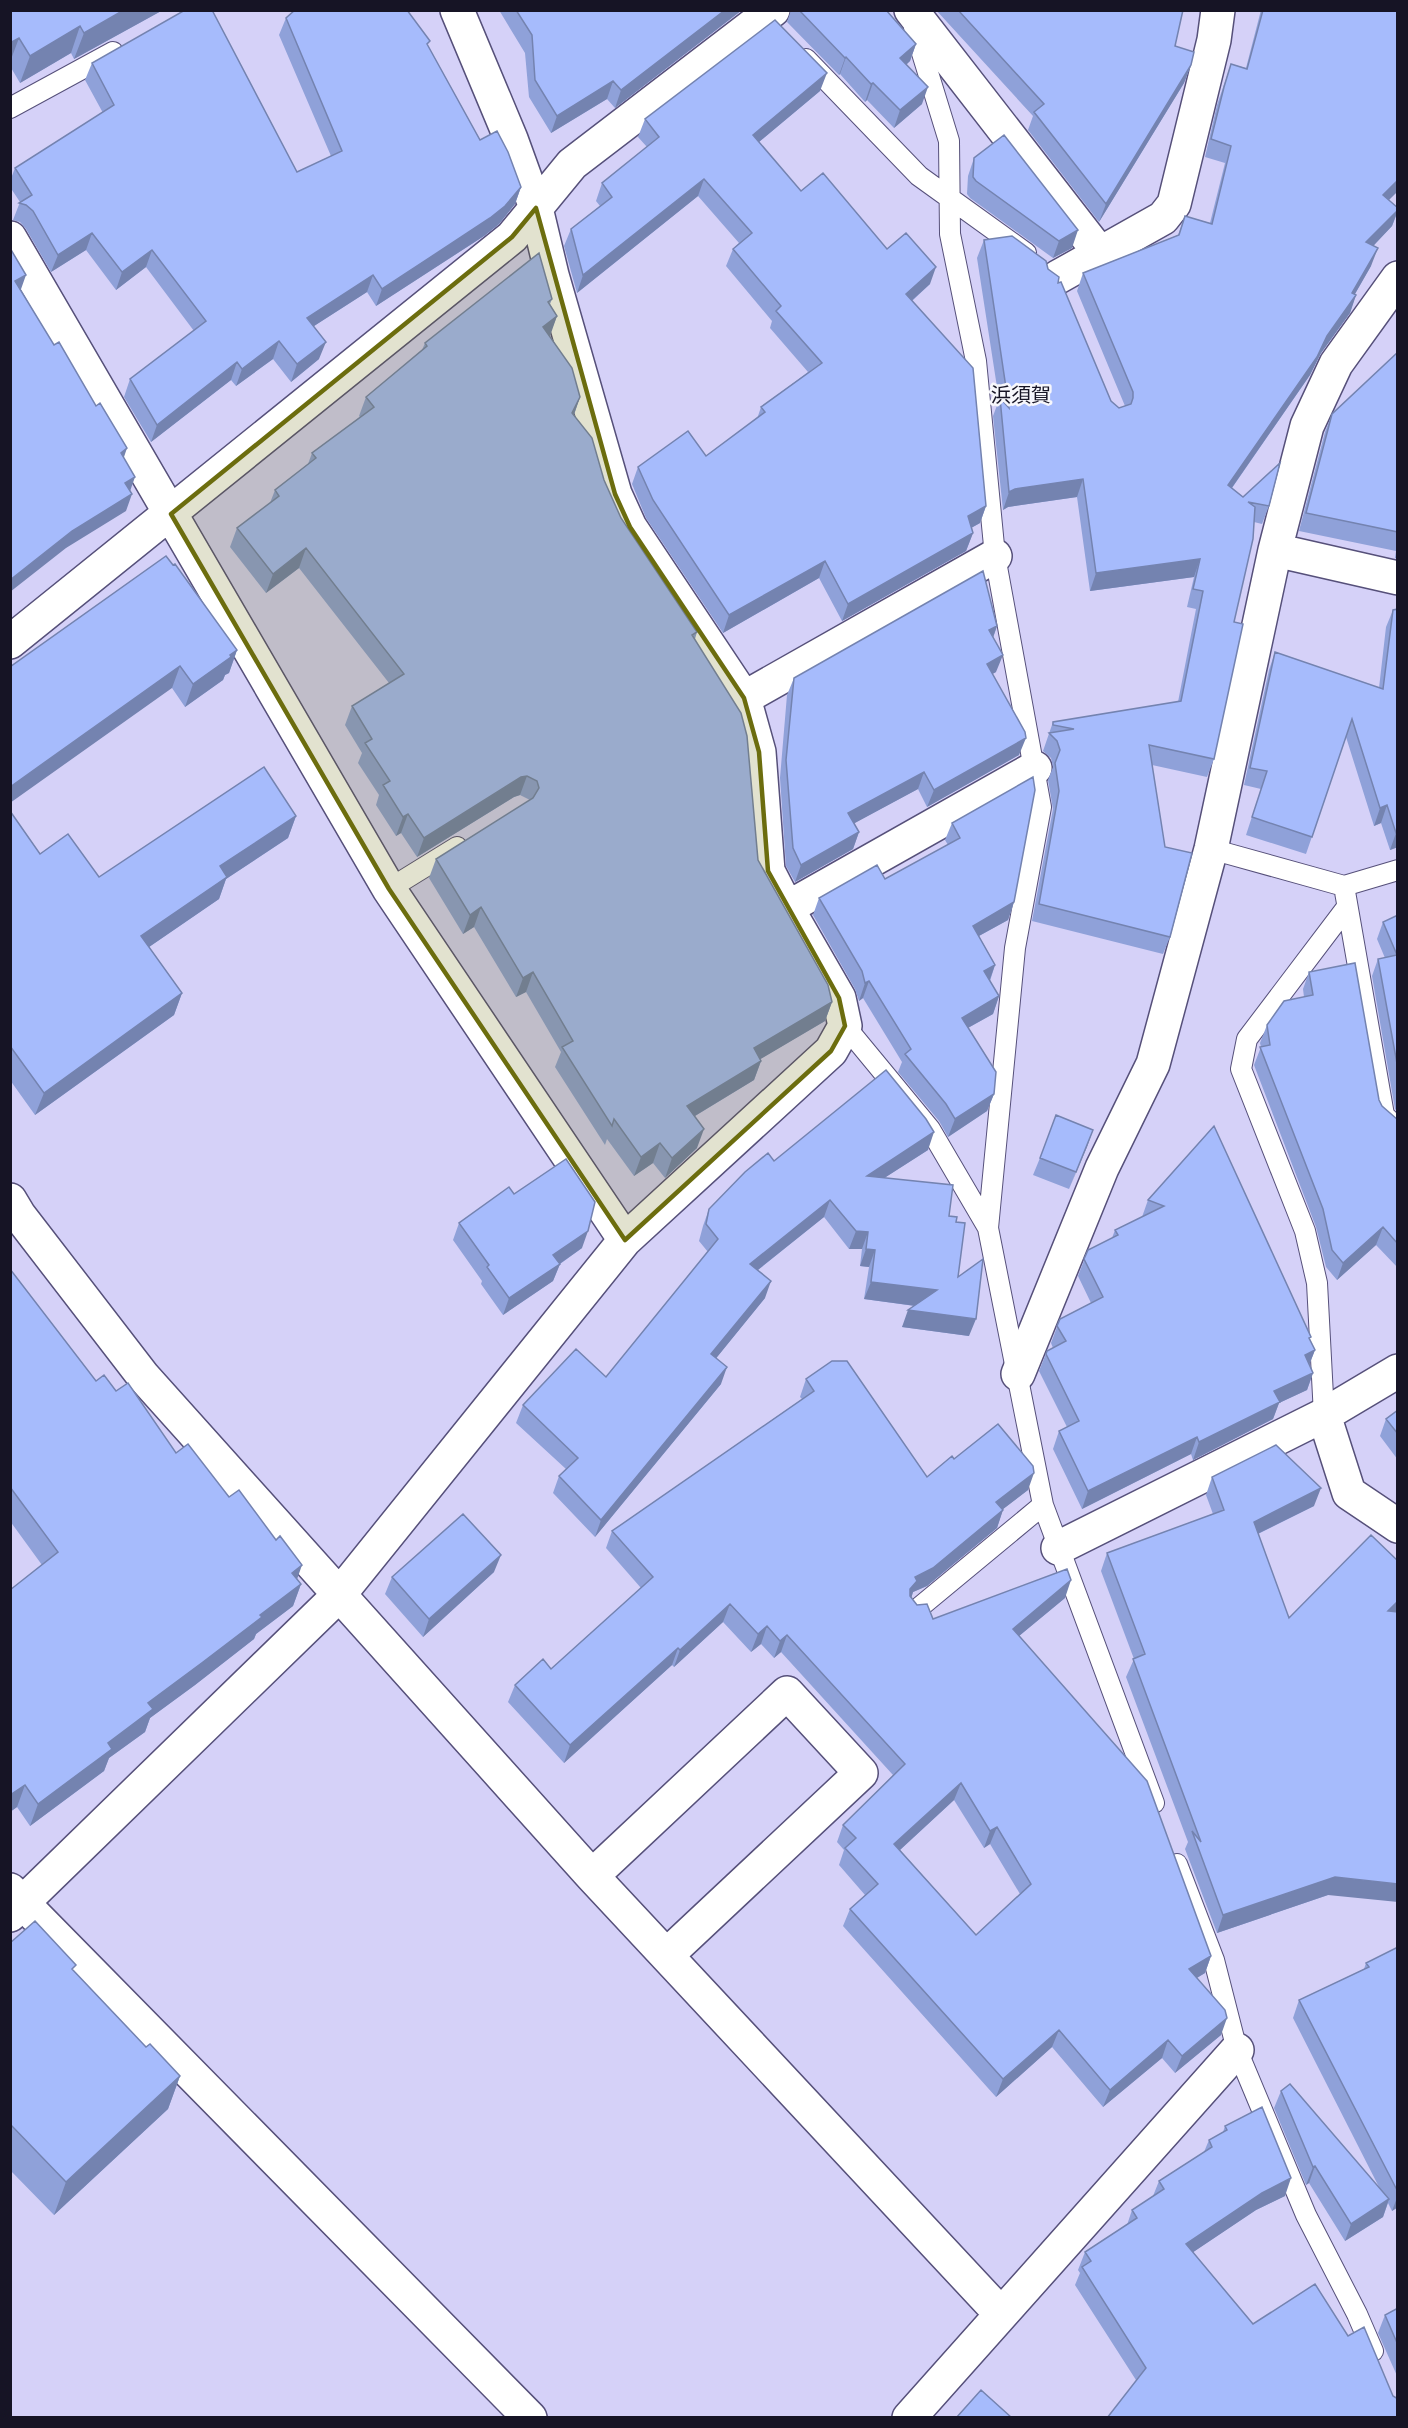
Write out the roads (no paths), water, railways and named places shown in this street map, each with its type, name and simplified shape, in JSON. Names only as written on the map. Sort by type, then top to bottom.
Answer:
[{"type":"street","points":[[457,10],[511,139],[536,208],[615,494],[630,527],[744,698],[759,752],[768,871],[839,998],[845,1026],[831,1051],[625,1240],[339,1595],[15,1902],[530,2418]]},
{"type":"street","points":[[910,10],[1099,252]]},
{"type":"street","points":[[1062,288],[1099,252],[1163,218],[1174,204],[1214,40],[1218,10]]},
{"type":"street","points":[[10,642],[512,237],[572,164],[770,17]]},
{"type":"street","points":[[10,238],[389,889],[625,1240]]},
{"type":"street","points":[[1018,1374],[1102,1168],[1153,1064],[1211,849],[1275,550],[1306,426],[1336,364],[1398,278]]},
{"type":"street","points":[[1275,550],[1398,578]]},
{"type":"street","points":[[744,698],[995,556]]},
{"type":"street","points":[[787,908],[1035,768]]},
{"type":"street","points":[[10,1200],[19,1215],[143,1376],[592,1876],[1000,2313]]},
{"type":"street","points":[[1058,1548],[1324,1415],[1398,1371]]},
{"type":"street","points":[[1324,1415],[1349,1493],[1398,1526]]},
{"type":"street","points":[[592,1876],[787,1693],[861,1773],[667,1955]]},
{"type":"street","points":[[909,2418],[1000,2313],[1237,2050]]},
{"type":"lane","points":[[910,10],[949,141],[950,234],[976,361],[995,556],[1041,807],[1015,948],[988,1228],[1043,1505],[1159,1815]]},
{"type":"lane","points":[[10,108],[126,45]]},
{"type":"lane","points":[[797,49],[919,176],[951,197],[1062,288]]},
{"type":"lane","points":[[389,889],[470,838]]},
{"type":"lane","points":[[1211,849],[1344,886],[1398,870]]},
{"type":"lane","points":[[1344,886],[1384,1115],[1398,1129]]},
{"type":"lane","points":[[1324,1415],[1317,1283],[1305,1231],[1241,1068],[1247,1039],[1347,907]]},
{"type":"lane","points":[[845,1026],[930,1129],[988,1228]]},
{"type":"lane","points":[[915,1611],[1043,1505]]},
{"type":"lane","points":[[1172,1849],[1214,1960],[1237,2050],[1306,2215],[1357,2314],[1380,2367]]},
{"type":"district","name":"浜須賀","points":[[1021,394]]}]
